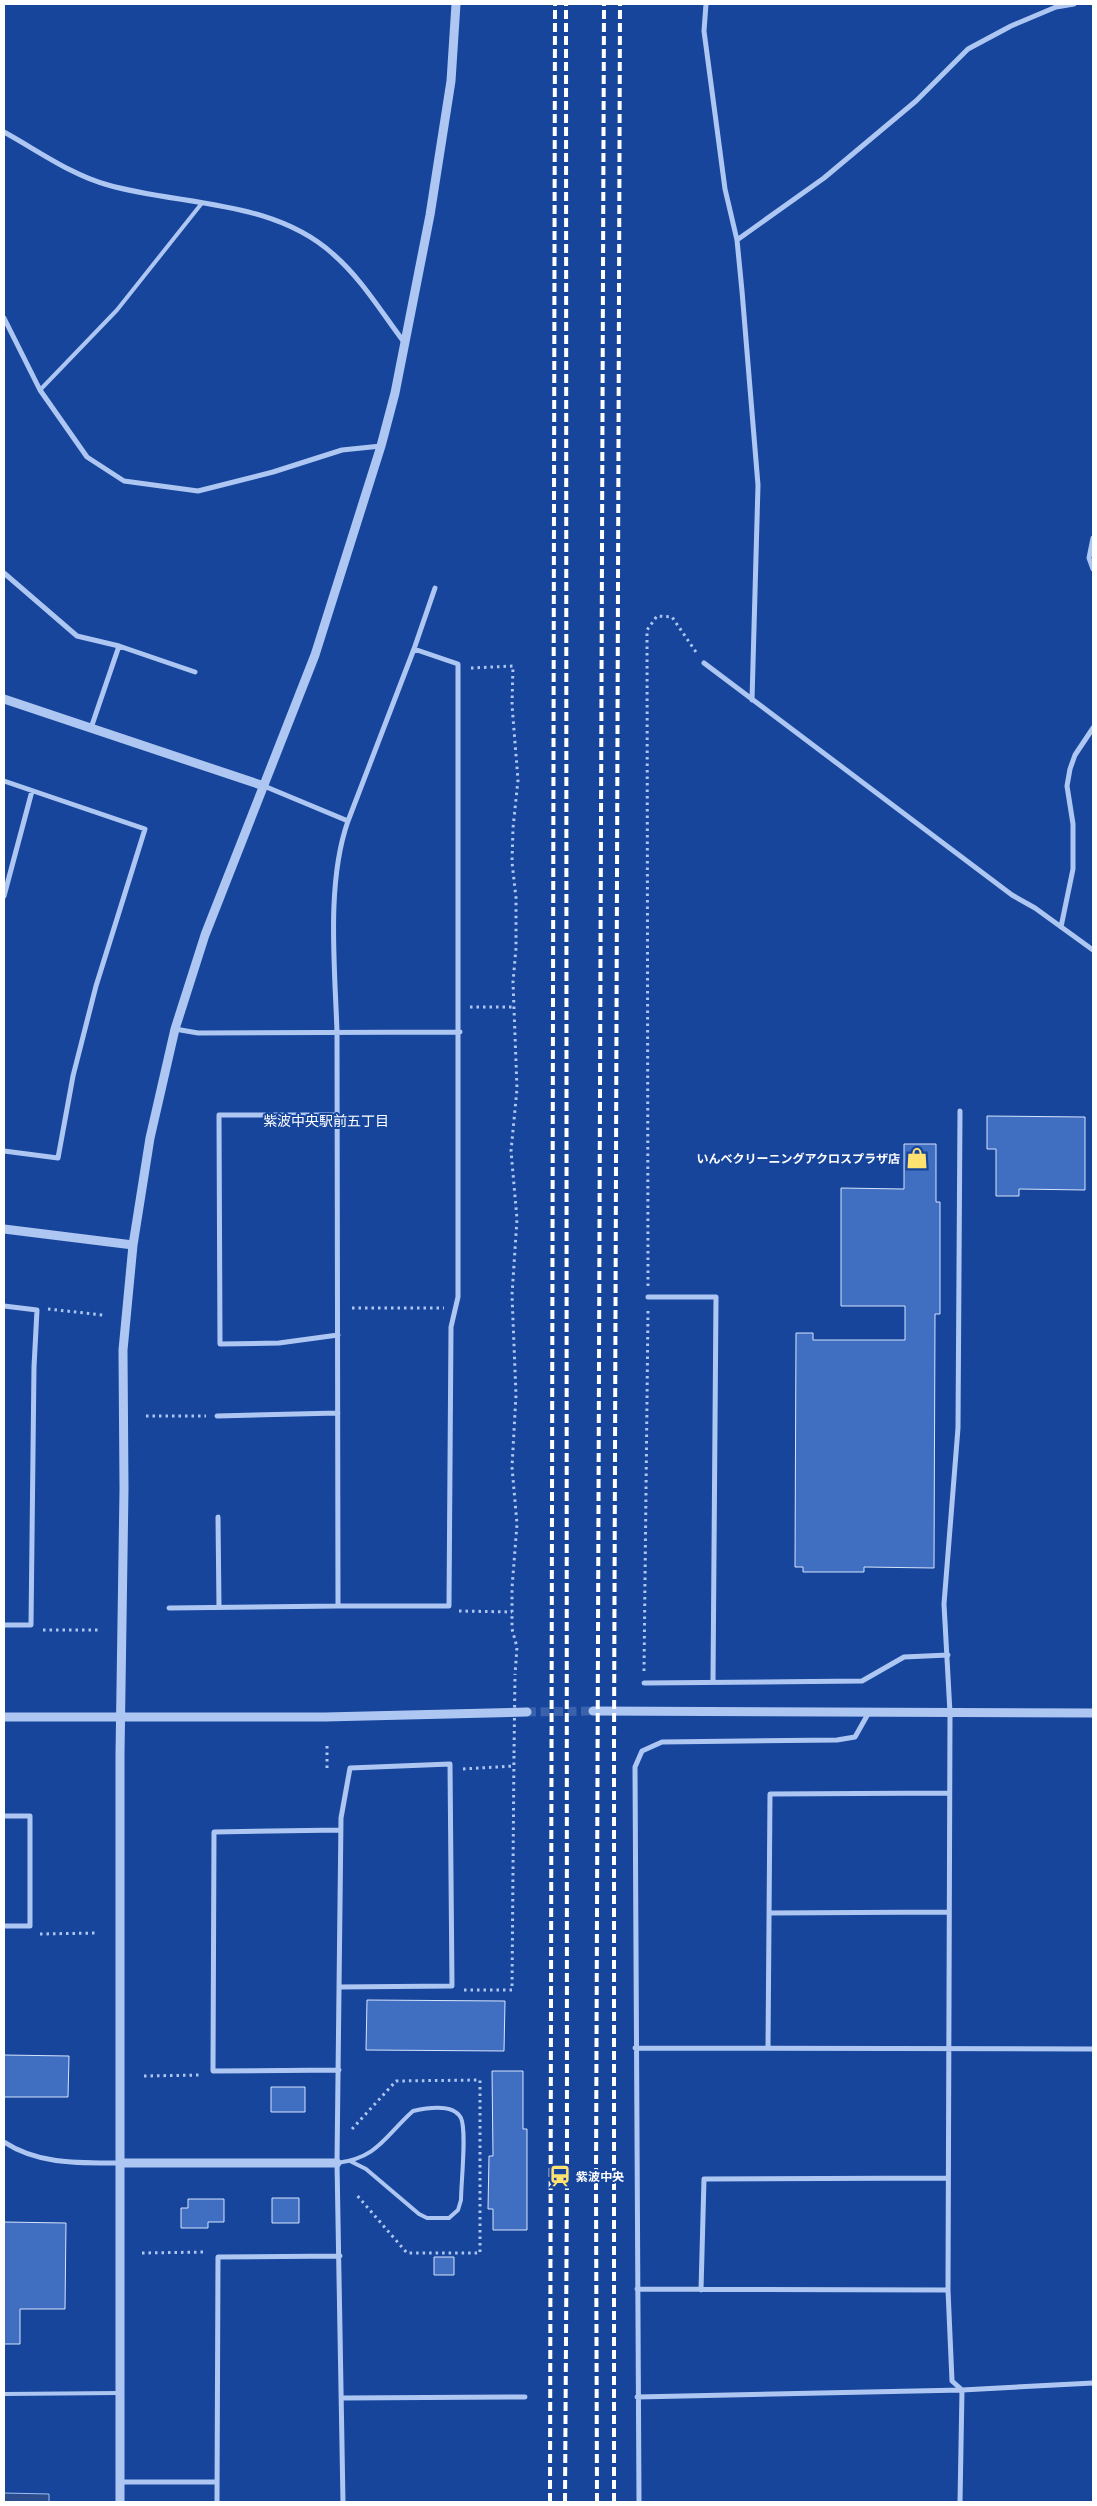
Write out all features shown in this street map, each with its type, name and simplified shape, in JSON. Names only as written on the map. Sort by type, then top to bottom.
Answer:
[{"type":"street","points":[[120,2502],[120,1718],[124,1489],[123,1350],[133,1245],[150,1138],[175,1029],[205,934],[315,655],[381,446],[430,214],[451,81],[456,4]]},
{"type":"street","points":[[706,4],[705,41],[725,188],[736,240],[758,485],[752,700]]},
{"type":"street","points":[[736,240],[824,178],[916,101],[968,49],[1012,26],[1056,7],[1074,4]]},
{"type":"street","points":[[4,132],[65,166],[106,185],[261,215],[304,234],[333,253],[358,281],[404,342]]},
{"type":"street","points":[[4,318],[40,390],[87,457],[124,481],[198,490],[273,472],[342,450],[381,446]]},
{"type":"street","points":[[1093,538],[1089,558],[1093,569]]},
{"type":"street","points":[[4,572],[77,636],[120,646],[195,672]]},
{"type":"street","points":[[338,1606],[337,1032],[334,944],[336,883],[340,850],[348,821],[414,649],[435,588]]},
{"type":"street","points":[[92,728],[120,646]]},
{"type":"street","points":[[169,1608],[449,1606],[450,1327],[458,1297],[460,1032],[458,664],[414,649]]},
{"type":"street","points":[[704,663],[1012,894],[1093,950]]},
{"type":"street","points":[[4,699],[264,786],[348,821]]},
{"type":"street","points":[[1061,927],[1074,868],[1073,824],[1067,786],[1075,755],[1093,728]]},
{"type":"street","points":[[4,781],[145,829],[96,986],[73,1076],[58,1158],[4,1151]]},
{"type":"street","points":[[4,896],[32,791]]},
{"type":"street","points":[[175,1029],[198,1033],[460,1032]]},
{"type":"street","points":[[960,1111],[958,1428],[944,1604],[950,1714],[948,2290],[952,2381],[962,2390],[960,2502]]},
{"type":"street","points":[[337,1115],[219,1115],[220,1344],[279,1343],[338,1334]]},
{"type":"street","points":[[4,1229],[133,1245]]},
{"type":"street","points":[[648,1297],[716,1297],[713,1682]]},
{"type":"street","points":[[4,1306],[37,1310],[34,1367],[31,1625],[4,1625]]},
{"type":"street","points":[[217,1416],[338,1413]]},
{"type":"street","points":[[218,1517],[219,1607]]},
{"type":"street","points":[[644,1683],[862,1681],[904,1657],[948,1655]]},
{"type":"street","points":[[593,1711],[868,1714],[1093,1713]]},
{"type":"street","points":[[4,1717],[325,1717],[527,1712]]},
{"type":"street","points":[[639,2502],[635,2048],[635,1768],[642,1751],[662,1742],[837,1740],[855,1737],[868,1714]]},
{"type":"street","points":[[339,1987],[452,1986],[450,1764],[350,1768],[341,1830],[339,1987],[339,2070],[337,2163],[343,2502]]},
{"type":"street","points":[[768,2048],[770,1794],[949,1793]]},
{"type":"street","points":[[4,1816],[30,1816],[30,1926],[4,1926]]},
{"type":"street","points":[[339,2070],[213,2071],[214,1832],[341,1830]]},
{"type":"street","points":[[769,1913],[948,1912]]},
{"type":"street","points":[[635,2048],[1093,2048]]},
{"type":"street","points":[[4,2142],[21,2154],[40,2159],[81,2163],[337,2163]]},
{"type":"street","points":[[701,2290],[704,2179],[948,2178]]},
{"type":"street","points":[[217,2502],[218,2257],[340,2256]]},
{"type":"street","points":[[637,2289],[948,2290]]},
{"type":"street","points":[[637,2397],[962,2390],[1093,2382]]},
{"type":"street","points":[[342,2398],[525,2397]]},
{"type":"street","points":[[120,2482],[217,2482]]},
{"type":"lane","points":[[40,390],[117,310],[202,203]]},
{"type":"lane","points":[[337,2163],[364,2157],[376,2148],[413,2111],[444,2108],[454,2111],[460,2117],[463,2129],[461,2200],[458,2210],[449,2218],[427,2218],[418,2214],[366,2169],[350,2161]]},
{"type":"lane","points":[[4,2394],[121,2393]]},
{"type":"path","points":[[644,1683],[648,1297],[647,630],[657,616],[672,617],[704,663]]},
{"type":"path","points":[[452,1986],[463,1990],[512,1990],[515,1675],[517,1647],[512,1629],[517,1524],[512,1468],[516,1395],[512,1296],[516,1219],[511,1151],[517,1089],[513,1007],[516,898],[512,862],[518,780],[512,706],[513,666],[458,669]]},
{"type":"path","points":[[459,1007],[513,1007]]},
{"type":"path","points":[[37,1310],[49,1308],[103,1315]]},
{"type":"path","points":[[352,1308],[456,1308]]},
{"type":"path","points":[[146,1416],[217,1416]]},
{"type":"path","points":[[449,1606],[462,1612],[512,1612]]},
{"type":"path","points":[[31,1625],[42,1630],[99,1630]]},
{"type":"path","points":[[327,1742],[327,1768]]},
{"type":"path","points":[[450,1769],[514,1766]]},
{"type":"path","points":[[30,1926],[40,1934],[97,1933]]},
{"type":"path","points":[[144,2076],[205,2075],[213,2071]]},
{"type":"path","points":[[352,2129],[396,2081],[480,2080],[480,2253],[407,2253],[355,2193]]},
{"type":"path","points":[[142,2253],[207,2252],[218,2257]]},
{"type":"water","points":[[4,2493],[49,2494],[49,2502],[4,2502]]},
{"type":"building","points":[[987,1116],[1085,1117],[1085,1190],[1019,1189],[1019,1196],[996,1196],[996,1149],[987,1149]]},
{"type":"building","points":[[904,1144],[936,1144],[936,1202],[940,1202],[940,1314],[935,1314],[934,1568],[864,1567],[864,1572],[803,1572],[803,1567],[795,1567],[796,1333],[813,1333],[813,1340],[905,1340],[905,1306],[841,1306],[841,1188],[904,1189]]},
{"type":"building","points":[[367,2000],[505,2001],[504,2051],[366,2050]]},
{"type":"building","points":[[4,2055],[69,2056],[68,2097],[4,2097]]},
{"type":"building","points":[[492,2071],[523,2071],[523,2129],[527,2129],[527,2230],[493,2230],[493,2209],[488,2209],[489,2156],[493,2156]]},
{"type":"building","points":[[271,2087],[305,2087],[305,2112],[271,2112]]},
{"type":"building","points":[[272,2198],[299,2198],[299,2223],[272,2223]]},
{"type":"building","points":[[188,2199],[224,2199],[224,2222],[208,2222],[208,2228],[181,2228],[181,2208],[188,2208]]},
{"type":"building","points":[[4,2222],[66,2223],[65,2309],[20,2309],[20,2344],[4,2344]]},
{"type":"building","points":[[434,2257],[454,2257],[454,2275],[434,2275]]},
{"type":"tunnel","points":[[527,1712],[593,1711]]},
{"type":"railway","points":[[550,2502],[555,4]]},
{"type":"railway","points":[[565,2502],[567,2178],[566,4]]},
{"type":"railway","points":[[597,2502],[596,2183],[604,4]]},
{"type":"railway","points":[[614,2502],[614,1744],[620,4]]},
{"type":"place","name":"いんべクリーニングアクロスプラザ店","points":[[917,1158]]},
{"type":"place","name":"紫波中央","points":[[560,2176]]},
{"type":"district","name":"紫波中央駅前五丁目","points":[[326,1120]]}]
